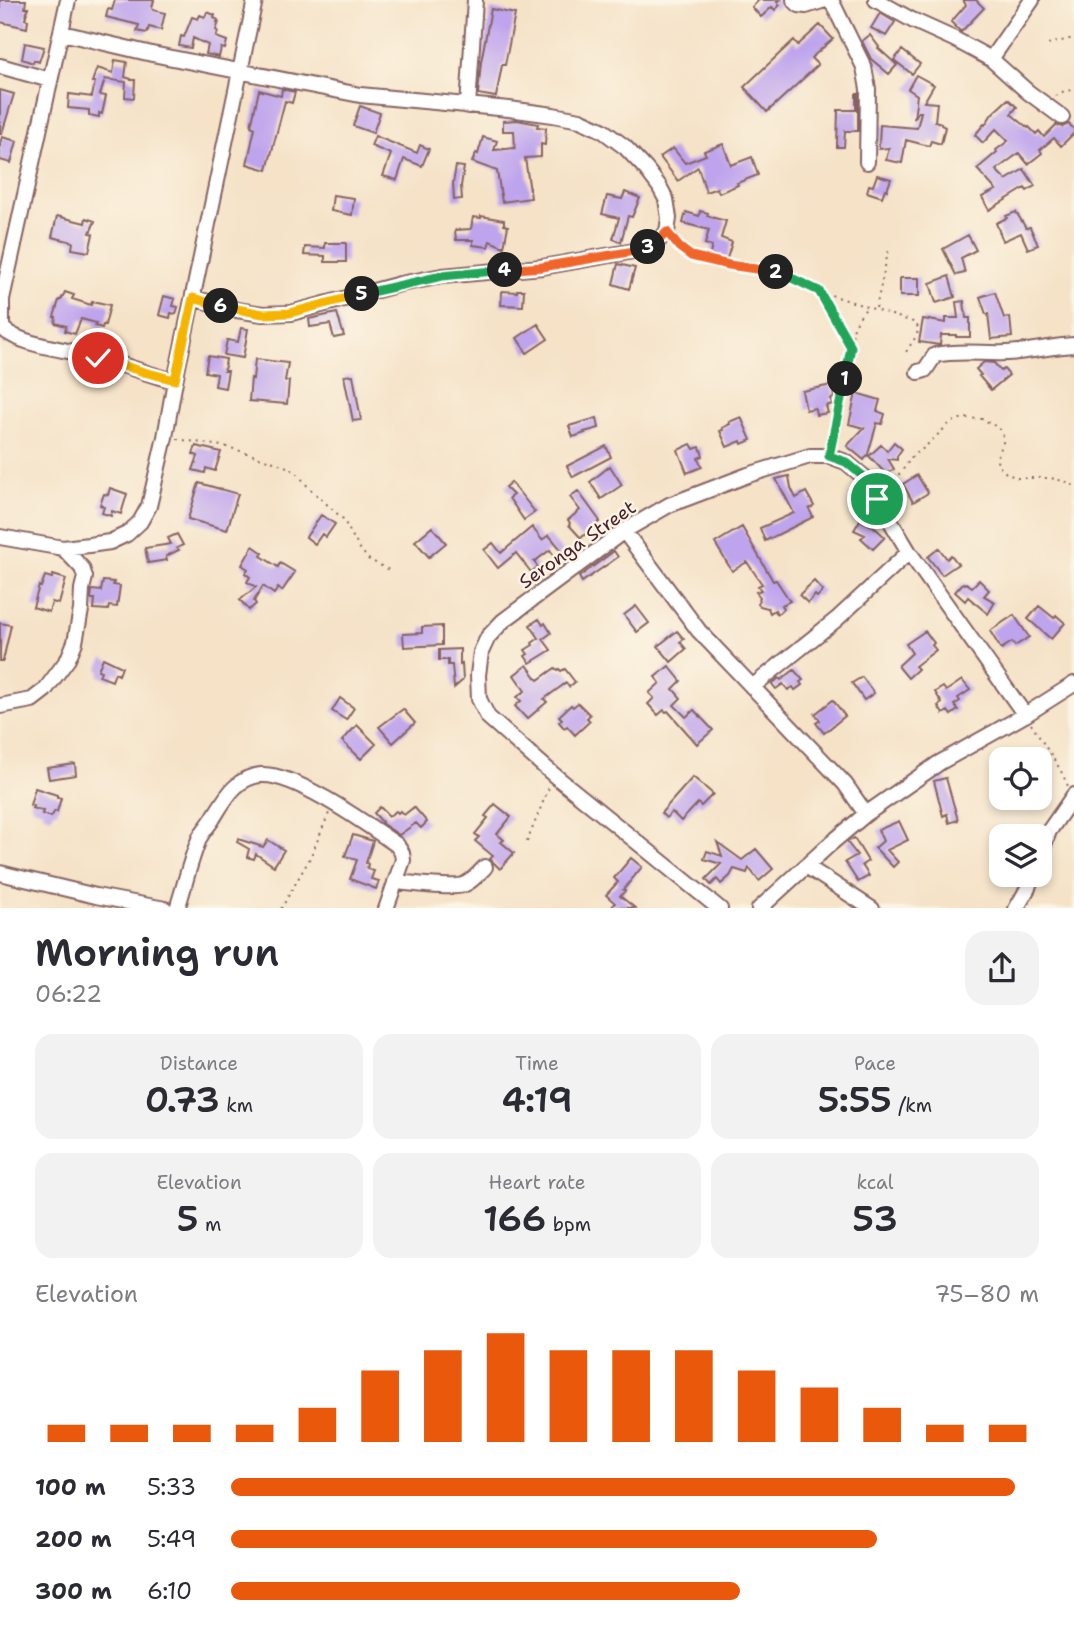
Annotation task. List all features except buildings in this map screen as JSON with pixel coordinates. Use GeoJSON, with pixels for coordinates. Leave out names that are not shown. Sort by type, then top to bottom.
{"type":"FeatureCollection","features":[{"type":"Feature","properties":{"kind":"street"},"geometry":{"type":"LineString","coordinates":[[68,0],[2,299],[1,328],[26,341],[175,380]]}},
{"type":"Feature","properties":{"kind":"street"},"geometry":{"type":"LineString","coordinates":[[0,537],[63,548],[110,542],[127,534],[140,522],[149,506],[255,0]]}},
{"type":"Feature","properties":{"kind":"street"},"geometry":{"type":"LineString","coordinates":[[468,106],[475,0]]}},
{"type":"Feature","properties":{"kind":"street"},"geometry":{"type":"LineString","coordinates":[[794,0],[799,5],[806,6],[825,0]]}},
{"type":"Feature","properties":{"kind":"street"},"geometry":{"type":"LineString","coordinates":[[831,0],[864,67],[868,89],[867,162]]}},
{"type":"Feature","properties":{"kind":"street"},"geometry":{"type":"LineString","coordinates":[[876,0],[991,59],[1028,92],[1062,117]]}},
{"type":"Feature","properties":{"kind":"street"},"geometry":{"type":"LineString","coordinates":[[991,59],[1032,0]]}},
{"type":"Feature","properties":{"kind":"street"},"geometry":{"type":"LineString","coordinates":[[62,33],[360,95],[580,120],[602,130],[625,147],[646,169],[666,199],[669,218],[667,232],[656,243],[640,250],[542,267],[442,276],[400,284],[290,313],[263,314],[237,310],[193,298]]}},
{"type":"Feature","properties":{"kind":"street"},"geometry":{"type":"LineString","coordinates":[[0,66],[50,80]]}},
{"type":"Feature","properties":{"kind":"street"},"geometry":{"type":"LineString","coordinates":[[918,372],[925,370],[935,355],[966,351],[1024,352],[1074,345]]}},
{"type":"Feature","properties":{"kind":"street","name":"Seronga Street"},"geometry":{"type":"LineString","coordinates":[[720,908],[554,775],[488,717],[479,699],[481,652],[488,637],[503,621],[624,531],[669,505],[748,475],[810,456],[829,456]]}},
{"type":"Feature","properties":{"kind":"street"},"geometry":{"type":"LineString","coordinates":[[829,456],[846,462],[864,477],[909,552],[1025,715]]}},
{"type":"Feature","properties":{"kind":"street"},"geometry":{"type":"LineString","coordinates":[[624,531],[699,631],[845,784],[866,814]]}},
{"type":"Feature","properties":{"kind":"street"},"geometry":{"type":"LineString","coordinates":[[0,706],[32,700],[45,690],[68,659],[75,642],[85,577],[84,572],[63,548]]}},
{"type":"Feature","properties":{"kind":"street"},"geometry":{"type":"LineString","coordinates":[[752,687],[836,619],[909,552]]}},
{"type":"Feature","properties":{"kind":"street"},"geometry":{"type":"LineString","coordinates":[[759,908],[866,814],[939,764],[1074,684]]}},
{"type":"Feature","properties":{"kind":"street"},"geometry":{"type":"LineString","coordinates":[[177,908],[201,835],[234,786],[261,775],[282,778],[303,786],[397,845],[403,860],[386,908]]}},
{"type":"Feature","properties":{"kind":"street"},"geometry":{"type":"LineString","coordinates":[[1052,827],[1073,796]]}},
{"type":"Feature","properties":{"kind":"street"},"geometry":{"type":"LineString","coordinates":[[806,866],[872,908]]}},
{"type":"Feature","properties":{"kind":"street"},"geometry":{"type":"LineString","coordinates":[[395,882],[463,885],[485,867]]}},
{"type":"Feature","properties":{"kind":"street"},"geometry":{"type":"LineString","coordinates":[[0,873],[127,905],[165,908]]}},
{"type":"Feature","properties":{"kind":"street"},"geometry":{"type":"LineString","coordinates":[[1016,908],[1028,887]]}},
{"type":"Feature","properties":{"kind":"path"},"geometry":{"type":"LineString","coordinates":[[1048,44],[1074,38]]}},
{"type":"Feature","properties":{"kind":"path"},"geometry":{"type":"LineString","coordinates":[[1042,103],[1064,91],[1074,90]]}},
{"type":"Feature","properties":{"kind":"path"},"geometry":{"type":"LineString","coordinates":[[667,232],[679,247],[691,256],[781,273],[819,291],[913,322],[918,327],[917,335],[904,355]]}},
{"type":"Feature","properties":{"kind":"path"},"geometry":{"type":"LineString","coordinates":[[876,309],[889,248]]}},
{"type":"Feature","properties":{"kind":"path"},"geometry":{"type":"LineString","coordinates":[[819,291],[851,347]]}},
{"type":"Feature","properties":{"kind":"path"},"geometry":{"type":"LineString","coordinates":[[829,456],[857,321],[868,307]]}},
{"type":"Feature","properties":{"kind":"path"},"geometry":{"type":"LineString","coordinates":[[877,499],[913,455],[950,423],[963,418],[982,419],[999,428],[1003,444],[998,453],[997,464],[1006,473],[1017,478],[1051,478],[1074,486]]}},
{"type":"Feature","properties":{"kind":"path"},"geometry":{"type":"LineString","coordinates":[[165,437],[228,447],[283,465],[296,473],[343,519],[368,559],[391,571]]}},
{"type":"Feature","properties":{"kind":"path"},"geometry":{"type":"LineString","coordinates":[[1025,715],[1060,769],[1073,796]]}},
{"type":"Feature","properties":{"kind":"path"},"geometry":{"type":"LineString","coordinates":[[527,842],[554,775]]}},
{"type":"Feature","properties":{"kind":"path"},"geometry":{"type":"LineString","coordinates":[[281,908],[310,858],[332,803]]}},
{"type":"Feature","properties":{"kind":"route"},"geometry":{"type":"LineString","coordinates":[[98,358],[175,380],[193,298],[237,310],[263,314],[290,313],[400,284],[442,276],[542,267],[640,250],[656,243],[667,232],[679,247],[691,256],[781,273],[819,291],[851,347],[829,456],[846,462],[864,477],[877,499]]}}]}
